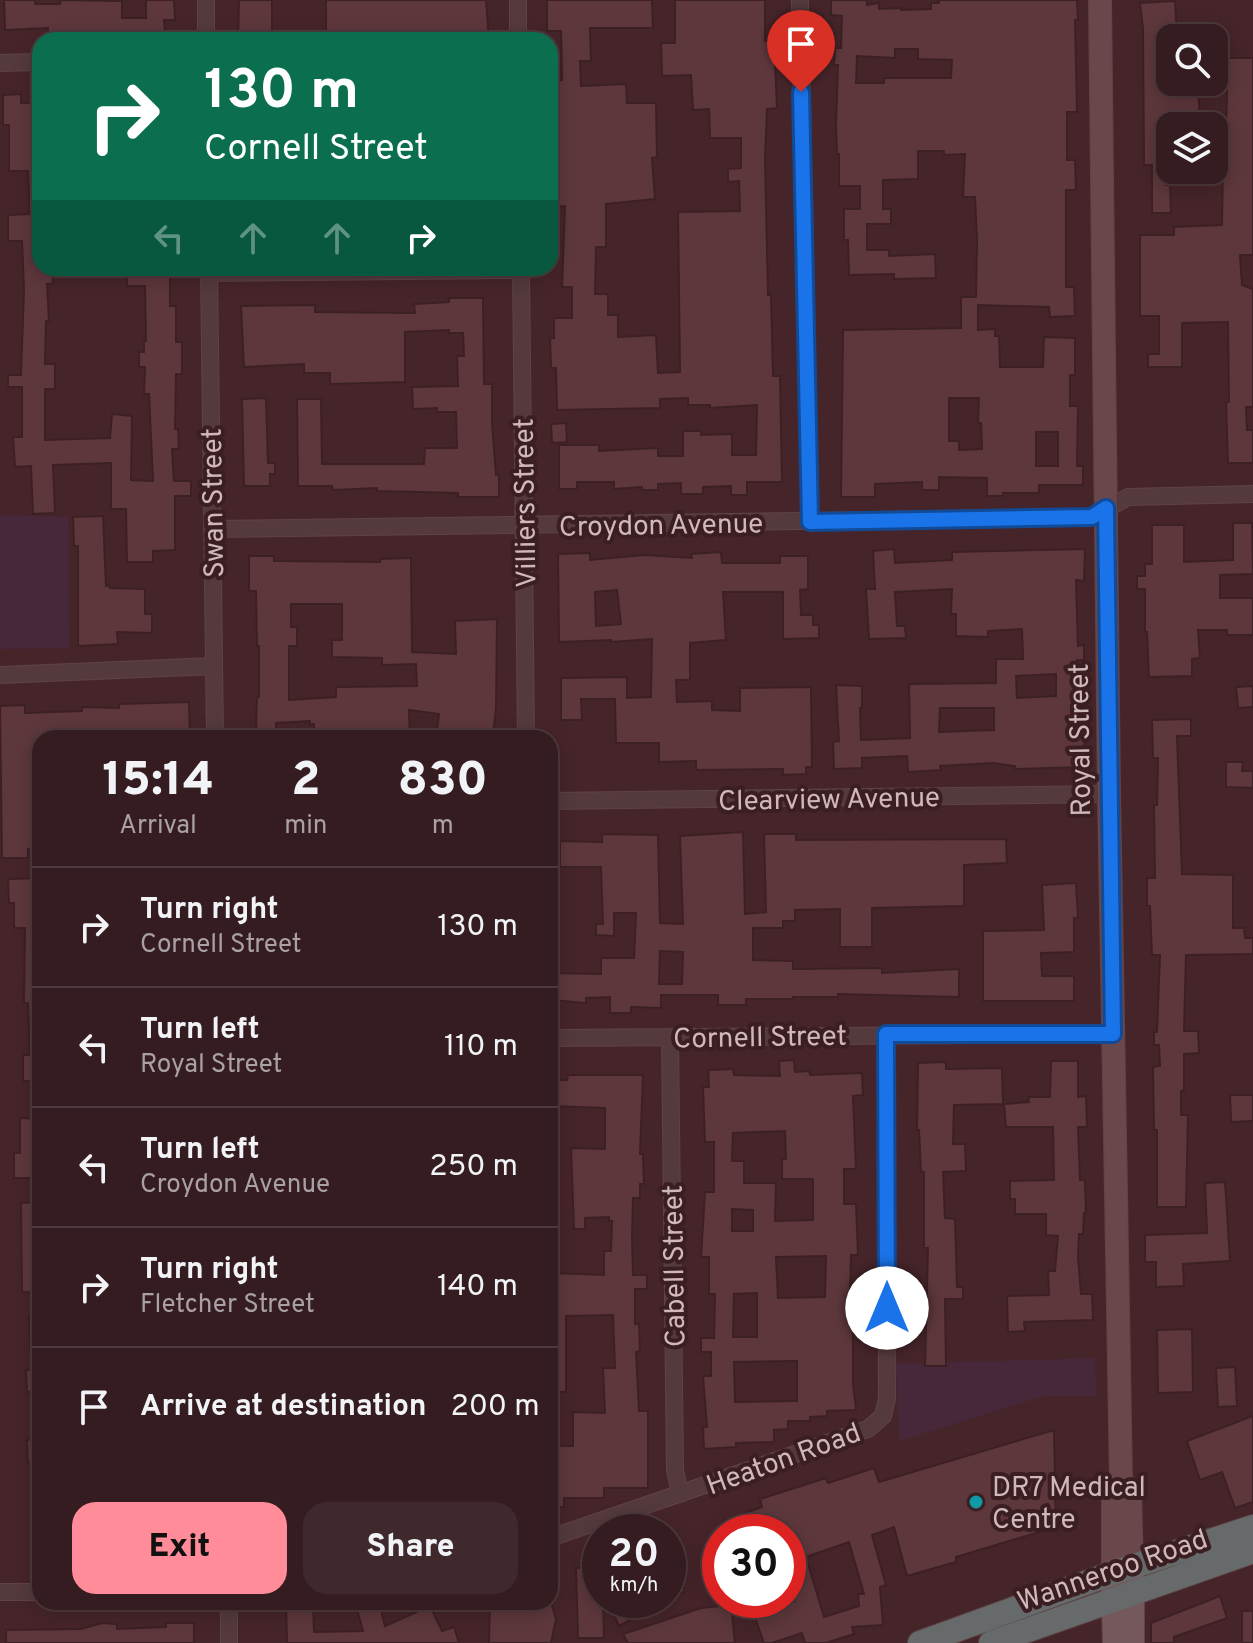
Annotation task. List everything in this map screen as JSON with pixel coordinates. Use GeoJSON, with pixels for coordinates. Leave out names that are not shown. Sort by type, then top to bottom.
{"type":"FeatureCollection","features":[{"type":"Feature","properties":{"kind":"highway","name":"Wanneroo Road"},"geometry":{"type":"LineString","coordinates":[[920,1643],[1122,1570],[1253,1527]]}},
{"type":"Feature","properties":{"kind":"highway","name":"Wanneroo Road"},"geometry":{"type":"LineString","coordinates":[[991,1643],[1253,1551]]}},
{"type":"Feature","properties":{"kind":"main road","name":"Royal Street"},"geometry":{"type":"LineString","coordinates":[[1100,0],[1121,1480],[1113,1495],[1122,1570],[1122,1598],[1115,1643]]}},
{"type":"Feature","properties":{"kind":"main road","name":"Royal Street"},"geometry":{"type":"LineString","coordinates":[[1122,1598],[1132,1643]]}},
{"type":"Feature","properties":{"kind":"street"},"geometry":{"type":"LineString","coordinates":[[206,0],[206,32]]}},
{"type":"Feature","properties":{"kind":"street"},"geometry":{"type":"LineString","coordinates":[[518,0],[518,32]]}},
{"type":"Feature","properties":{"kind":"street"},"geometry":{"type":"LineString","coordinates":[[800,0],[810,522]]}},
{"type":"Feature","properties":{"kind":"street"},"geometry":{"type":"LineString","coordinates":[[0,63],[32,62]]}},
{"type":"Feature","properties":{"kind":"street","name":"Swan Street"},"geometry":{"type":"LineString","coordinates":[[209,276],[215,730]]}},
{"type":"Feature","properties":{"kind":"street","name":"Villiers Street"},"geometry":{"type":"LineString","coordinates":[[521,276],[526,730]]}},
{"type":"Feature","properties":{"kind":"street","name":"Croydon Avenue"},"geometry":{"type":"LineString","coordinates":[[213,529],[1092,517],[1128,497],[1253,494]]}},
{"type":"Feature","properties":{"kind":"street"},"geometry":{"type":"LineString","coordinates":[[0,675],[214,666]]}},
{"type":"Feature","properties":{"kind":"street","name":"Clearview Avenue"},"geometry":{"type":"LineString","coordinates":[[558,801],[1109,794]]}},
{"type":"Feature","properties":{"kind":"street","name":"Heaton Road"},"geometry":{"type":"LineString","coordinates":[[558,1535],[868,1429],[883,1416],[887,1399],[886,1034]]}},
{"type":"Feature","properties":{"kind":"street","name":"Cornell Street"},"geometry":{"type":"LineString","coordinates":[[558,1038],[1113,1034]]}},
{"type":"Feature","properties":{"kind":"street","name":"Cabell Street"},"geometry":{"type":"LineString","coordinates":[[670,1038],[675,1470],[680,1494]]}},
{"type":"Feature","properties":{"kind":"street"},"geometry":{"type":"LineString","coordinates":[[0,1592],[32,1592]]}},
{"type":"Feature","properties":{"kind":"street"},"geometry":{"type":"LineString","coordinates":[[229,1610],[229,1643]]}},
{"type":"Feature","properties":{"kind":"shaded area"},"geometry":{"type":"Polygon","coordinates":[[[0,515],[68,517],[69,648],[0,649],[0,515]]]}},
{"type":"Feature","properties":{"kind":"shaded area"},"geometry":{"type":"Polygon","coordinates":[[[1095,1358],[1096,1396],[1044,1396],[899,1441],[896,1364],[1095,1358]]]}},
{"type":"Feature","properties":{"kind":"building"},"geometry":{"type":"Polygon","coordinates":[[[4,0],[35,0],[35,4],[60,4],[60,0],[122,1],[122,18],[146,18],[146,0],[174,0],[175,20],[164,20],[165,32],[48,32],[48,28],[5,30],[4,0]]]}},
{"type":"Feature","properties":{"kind":"building"},"geometry":{"type":"Polygon","coordinates":[[[239,0],[272,0],[272,32],[238,32],[239,0]]]}},
{"type":"Feature","properties":{"kind":"building"},"geometry":{"type":"Polygon","coordinates":[[[326,0],[486,0],[488,32],[326,32],[326,0]]]}},
{"type":"Feature","properties":{"kind":"building"},"geometry":{"type":"Polygon","coordinates":[[[547,0],[652,0],[653,28],[590,28],[591,61],[580,61],[581,86],[626,84],[627,103],[656,103],[657,157],[652,158],[655,199],[606,204],[606,247],[596,247],[595,294],[608,294],[608,315],[618,315],[618,337],[656,335],[658,373],[680,372],[678,212],[740,211],[739,181],[728,182],[728,169],[741,168],[741,138],[710,138],[709,109],[693,110],[691,75],[662,76],[661,43],[675,43],[675,0],[765,0],[765,41],[774,41],[777,108],[767,109],[765,158],[768,295],[771,295],[773,376],[780,376],[782,482],[747,482],[747,495],[731,495],[731,486],[703,487],[703,494],[681,494],[681,483],[658,484],[658,490],[642,490],[642,487],[614,489],[614,482],[577,482],[577,489],[559,489],[559,445],[599,445],[599,451],[658,448],[658,456],[683,456],[683,431],[701,431],[701,435],[732,434],[732,455],[756,455],[757,405],[710,408],[710,405],[688,405],[688,398],[660,399],[660,408],[557,410],[556,368],[551,368],[550,338],[554,338],[554,318],[572,318],[572,287],[562,287],[565,206],[558,206],[561,31],[547,31],[547,0]]]}},
{"type":"Feature","properties":{"kind":"building"},"geometry":{"type":"Polygon","coordinates":[[[831,0],[867,0],[867,5],[879,3],[879,9],[901,10],[931,9],[931,3],[939,3],[939,0],[1077,0],[1077,112],[1067,112],[1067,160],[1075,160],[1076,190],[1066,190],[1066,287],[1074,287],[1075,316],[1050,317],[1049,307],[978,305],[978,330],[995,329],[995,336],[999,336],[1000,367],[1043,367],[1044,337],[1075,338],[1075,375],[1070,375],[1070,406],[1078,406],[1077,466],[1083,466],[1083,485],[1039,485],[1039,493],[987,496],[987,478],[939,477],[939,490],[922,490],[922,482],[875,484],[875,497],[841,497],[843,330],[961,328],[961,297],[976,297],[977,240],[975,197],[963,197],[965,154],[918,151],[918,179],[883,180],[883,209],[891,209],[891,224],[867,224],[867,250],[889,250],[889,256],[935,254],[936,278],[894,279],[894,274],[849,275],[844,209],[860,209],[860,186],[839,186],[836,126],[838,65],[834,65],[835,48],[841,48],[842,16],[831,15],[831,0]],[[895,49],[895,58],[857,56],[856,83],[884,83],[884,78],[951,78],[952,60],[918,59],[918,49],[895,49]],[[949,398],[949,441],[959,441],[959,450],[982,449],[981,423],[978,423],[979,398],[949,398]],[[1036,432],[1036,466],[1058,466],[1058,432],[1036,432]]]}},
{"type":"Feature","properties":{"kind":"building"},"geometry":{"type":"Polygon","coordinates":[[[1175,1],[1176,24],[1156,24],[1156,96],[1199,96],[1199,112],[1156,112],[1156,184],[1170,185],[1171,213],[1152,213],[1152,165],[1144,165],[1140,3],[1175,1]]]}},
{"type":"Feature","properties":{"kind":"building"},"geometry":{"type":"Polygon","coordinates":[[[1228,58],[1253,58],[1253,255],[1240,255],[1242,285],[1253,289],[1253,407],[1246,407],[1247,430],[1253,430],[1253,463],[1228,463],[1228,322],[1182,323],[1182,367],[1148,367],[1148,354],[1159,354],[1159,316],[1140,316],[1140,235],[1174,235],[1174,227],[1222,225],[1223,184],[1228,184],[1228,58]]]}},
{"type":"Feature","properties":{"kind":"building"},"geometry":{"type":"Polygon","coordinates":[[[21,94],[21,103],[32,103],[32,276],[52,276],[53,284],[47,284],[49,321],[46,321],[45,364],[55,364],[55,389],[45,389],[45,440],[110,438],[112,414],[132,416],[131,480],[153,481],[149,394],[144,394],[145,367],[139,367],[139,352],[144,352],[146,341],[145,286],[127,286],[127,276],[170,276],[170,306],[176,306],[176,342],[182,342],[182,374],[176,374],[175,429],[178,429],[179,449],[172,449],[174,481],[191,481],[191,496],[175,496],[175,550],[153,551],[153,562],[127,562],[126,509],[111,509],[111,463],[53,465],[55,513],[33,514],[31,466],[15,467],[13,437],[22,437],[22,387],[8,387],[8,375],[21,375],[24,289],[22,241],[8,241],[8,215],[30,214],[28,171],[9,171],[9,125],[3,125],[3,95],[21,94]]]}},
{"type":"Feature","properties":{"kind":"building"},"geometry":{"type":"Polygon","coordinates":[[[449,298],[483,298],[484,384],[492,384],[492,423],[499,497],[298,486],[297,399],[321,399],[322,464],[424,464],[425,448],[457,448],[456,412],[437,412],[437,408],[413,409],[412,387],[458,386],[457,356],[464,356],[463,333],[449,333],[449,330],[405,332],[405,382],[330,384],[330,373],[304,373],[304,364],[244,367],[241,306],[315,305],[315,312],[415,313],[414,304],[449,302],[449,298]]]}},
{"type":"Feature","properties":{"kind":"building"},"geometry":{"type":"Polygon","coordinates":[[[266,398],[268,463],[275,463],[275,474],[270,474],[270,486],[244,486],[242,399],[266,398]]]}},
{"type":"Feature","properties":{"kind":"building"},"geometry":{"type":"Polygon","coordinates":[[[566,423],[567,442],[552,443],[551,424],[566,423]]]}},
{"type":"Feature","properties":{"kind":"building"},"geometry":{"type":"Polygon","coordinates":[[[103,516],[106,586],[145,589],[145,614],[152,614],[152,633],[117,632],[118,644],[78,646],[78,546],[74,546],[73,517],[103,516]]]}},
{"type":"Feature","properties":{"kind":"building"},"geometry":{"type":"Polygon","coordinates":[[[1233,523],[1252,523],[1253,574],[1220,575],[1220,598],[1253,598],[1253,635],[1227,635],[1227,630],[1198,630],[1200,658],[1192,659],[1192,676],[1149,677],[1145,589],[1137,589],[1137,576],[1145,576],[1145,564],[1152,564],[1152,525],[1184,525],[1184,562],[1233,560],[1233,523]]]}},
{"type":"Feature","properties":{"kind":"building"},"geometry":{"type":"Polygon","coordinates":[[[894,549],[895,563],[952,560],[952,552],[1085,549],[1084,581],[1076,580],[1078,646],[1084,645],[1084,660],[1077,660],[1078,722],[1085,722],[1084,767],[1015,769],[1015,766],[993,763],[940,766],[941,770],[908,772],[907,756],[862,758],[862,768],[834,769],[833,742],[839,741],[836,685],[862,686],[861,740],[910,738],[909,684],[996,683],[996,659],[1023,659],[1022,629],[988,631],[988,637],[956,636],[956,614],[951,614],[952,589],[895,592],[897,626],[905,626],[906,638],[869,639],[866,589],[875,589],[873,551],[894,549]],[[1056,674],[1016,676],[1017,698],[1056,696],[1056,674]],[[940,708],[939,732],[994,730],[994,708],[940,708]]]}},
{"type":"Feature","properties":{"kind":"building"},"geometry":{"type":"Polygon","coordinates":[[[721,552],[722,563],[780,563],[780,556],[808,556],[808,589],[800,590],[801,615],[813,615],[813,625],[819,625],[819,638],[783,639],[783,592],[723,592],[726,640],[690,643],[690,680],[676,680],[677,702],[712,701],[712,710],[740,711],[740,688],[811,687],[812,767],[806,767],[806,774],[783,775],[783,769],[696,770],[696,761],[659,762],[659,743],[616,743],[615,699],[581,699],[582,720],[561,720],[561,678],[627,677],[627,698],[651,697],[652,639],[559,642],[558,554],[590,553],[590,560],[644,555],[692,558],[691,554],[721,552]],[[617,590],[595,592],[596,626],[621,624],[617,590]]]}},
{"type":"Feature","properties":{"kind":"building"},"geometry":{"type":"Polygon","coordinates":[[[249,556],[274,556],[274,561],[380,562],[380,559],[411,558],[412,652],[456,654],[455,621],[497,619],[494,730],[437,730],[439,714],[409,710],[410,730],[314,730],[314,724],[310,725],[310,721],[276,723],[276,729],[256,729],[259,646],[256,591],[249,591],[249,556]],[[291,604],[291,627],[297,627],[297,646],[289,646],[289,700],[336,697],[336,687],[417,686],[416,664],[382,665],[382,658],[332,657],[332,640],[342,640],[342,604],[291,604]]]}},
{"type":"Feature","properties":{"kind":"building"},"geometry":{"type":"Polygon","coordinates":[[[1253,686],[1253,707],[1238,708],[1236,687],[1253,686]]]}},
{"type":"Feature","properties":{"kind":"building"},"geometry":{"type":"Polygon","coordinates":[[[189,702],[190,730],[32,730],[32,849],[28,849],[28,858],[2,858],[0,706],[25,705],[25,713],[82,711],[82,707],[119,708],[119,704],[189,702]]]}},
{"type":"Feature","properties":{"kind":"building"},"geometry":{"type":"Polygon","coordinates":[[[1191,719],[1191,736],[1177,736],[1182,874],[1233,875],[1233,928],[1244,928],[1245,938],[1253,938],[1253,954],[1186,955],[1184,1031],[1198,1031],[1199,1053],[1184,1054],[1181,1115],[1188,1115],[1186,1207],[1157,1207],[1153,1067],[1160,1066],[1159,1045],[1154,1045],[1154,1032],[1157,1032],[1160,955],[1152,955],[1150,906],[1147,906],[1147,878],[1155,878],[1154,805],[1157,805],[1158,758],[1153,758],[1152,720],[1191,719]]]}},
{"type":"Feature","properties":{"kind":"building"},"geometry":{"type":"Polygon","coordinates":[[[1226,762],[1243,762],[1242,771],[1253,771],[1253,788],[1226,787],[1226,762]]]}},
{"type":"Feature","properties":{"kind":"building"},"geometry":{"type":"Polygon","coordinates":[[[743,832],[745,914],[766,912],[764,834],[796,834],[796,840],[1006,839],[1007,863],[964,865],[964,906],[872,908],[872,947],[840,947],[840,909],[795,910],[795,921],[783,921],[783,928],[753,928],[753,960],[793,961],[793,969],[882,968],[882,973],[959,969],[959,997],[838,994],[838,997],[746,999],[746,1005],[718,1005],[718,995],[661,995],[661,1008],[631,1007],[631,1013],[610,1013],[610,997],[586,998],[586,1003],[558,1001],[558,973],[601,974],[601,958],[634,958],[636,913],[614,913],[614,936],[596,935],[596,924],[603,924],[601,867],[560,867],[560,841],[602,842],[602,834],[658,835],[660,923],[683,924],[680,836],[743,832]],[[660,951],[659,984],[682,984],[683,952],[660,951]]]}},
{"type":"Feature","properties":{"kind":"building"},"geometry":{"type":"Polygon","coordinates":[[[32,878],[32,1081],[23,1081],[23,1055],[30,1055],[28,1003],[24,1003],[25,928],[14,928],[14,903],[9,903],[8,879],[32,878]]]}},
{"type":"Feature","properties":{"kind":"building"},"geometry":{"type":"Polygon","coordinates":[[[1076,883],[1078,918],[1074,918],[1074,952],[1041,953],[1042,976],[1074,976],[1074,1001],[983,1001],[983,931],[1044,930],[1042,885],[1076,883]]]}},
{"type":"Feature","properties":{"kind":"building"},"geometry":{"type":"Polygon","coordinates":[[[794,1060],[795,1072],[809,1071],[810,1075],[862,1073],[863,1095],[853,1096],[856,1169],[844,1169],[844,1204],[856,1204],[858,1255],[851,1255],[850,1296],[856,1296],[858,1323],[853,1323],[856,1410],[827,1411],[827,1416],[810,1417],[810,1421],[788,1421],[788,1429],[774,1430],[774,1442],[736,1443],[736,1447],[704,1449],[703,1427],[707,1427],[703,1376],[711,1376],[711,1352],[701,1352],[701,1338],[714,1338],[715,1294],[709,1294],[709,1257],[701,1257],[705,1192],[714,1192],[714,1142],[705,1142],[703,1087],[709,1087],[708,1070],[733,1069],[734,1075],[780,1076],[779,1061],[794,1060]],[[785,1131],[733,1133],[732,1161],[744,1161],[744,1183],[776,1183],[775,1221],[813,1220],[813,1179],[782,1179],[782,1159],[786,1159],[785,1131]],[[732,1209],[732,1231],[753,1231],[753,1210],[732,1209]],[[826,1256],[776,1257],[778,1298],[825,1297],[826,1256]],[[757,1293],[734,1294],[733,1337],[757,1337],[757,1293]],[[797,1361],[734,1362],[735,1402],[797,1401],[797,1361]]]}},
{"type":"Feature","properties":{"kind":"building"},"geometry":{"type":"Polygon","coordinates":[[[1051,1061],[1078,1061],[1078,1097],[1086,1096],[1087,1127],[1078,1127],[1080,1180],[1085,1180],[1086,1213],[1083,1234],[1079,1234],[1078,1257],[1081,1294],[1092,1294],[1093,1320],[1024,1322],[1025,1331],[1008,1332],[1007,1296],[1049,1295],[1048,1271],[1055,1271],[1058,1236],[1046,1235],[1046,1214],[1015,1214],[1015,1199],[1010,1199],[1010,1181],[1054,1180],[1053,1127],[1006,1127],[1004,1104],[1029,1102],[1028,1097],[1050,1097],[1051,1061]]]}},
{"type":"Feature","properties":{"kind":"building"},"geometry":{"type":"Polygon","coordinates":[[[946,1062],[946,1069],[1002,1068],[1003,1104],[954,1105],[953,1144],[965,1144],[966,1171],[943,1172],[945,1218],[955,1219],[957,1287],[963,1287],[963,1299],[945,1299],[946,1366],[925,1366],[928,1248],[924,1248],[924,1172],[921,1172],[917,1130],[918,1063],[946,1062]]]}},
{"type":"Feature","properties":{"kind":"building"},"geometry":{"type":"Polygon","coordinates":[[[568,1075],[643,1075],[640,1154],[643,1154],[644,1184],[640,1184],[640,1198],[633,1198],[632,1237],[633,1275],[647,1275],[647,1289],[635,1289],[635,1324],[639,1324],[640,1351],[636,1352],[639,1411],[648,1411],[648,1488],[604,1488],[604,1498],[564,1498],[564,1507],[558,1507],[558,1446],[573,1446],[573,1412],[605,1413],[603,1368],[615,1368],[613,1315],[566,1316],[566,1392],[558,1392],[558,1273],[604,1275],[604,1251],[611,1251],[612,1221],[609,1217],[585,1218],[585,1229],[574,1229],[571,1148],[605,1149],[605,1108],[558,1106],[558,1080],[567,1080],[568,1075]]]}},
{"type":"Feature","properties":{"kind":"building"},"geometry":{"type":"Polygon","coordinates":[[[1230,1095],[1253,1095],[1253,1121],[1231,1122],[1230,1095]]]}},
{"type":"Feature","properties":{"kind":"building"},"geometry":{"type":"Polygon","coordinates":[[[20,1118],[32,1119],[32,1178],[14,1178],[14,1153],[20,1153],[20,1118]]]}},
{"type":"Feature","properties":{"kind":"building"},"geometry":{"type":"Polygon","coordinates":[[[1225,1182],[1230,1261],[1183,1264],[1184,1286],[1156,1287],[1156,1262],[1145,1262],[1145,1235],[1207,1233],[1205,1183],[1225,1182]]]}},
{"type":"Feature","properties":{"kind":"building"},"geometry":{"type":"Polygon","coordinates":[[[32,1202],[32,1293],[22,1292],[21,1203],[32,1202]]]}},
{"type":"Feature","properties":{"kind":"building"},"geometry":{"type":"Polygon","coordinates":[[[29,1317],[32,1317],[32,1355],[31,1355],[29,1317]]]}},
{"type":"Feature","properties":{"kind":"building"},"geometry":{"type":"Polygon","coordinates":[[[1192,1329],[1193,1392],[1158,1393],[1157,1330],[1192,1329]]]}},
{"type":"Feature","properties":{"kind":"building"},"geometry":{"type":"Polygon","coordinates":[[[1235,1367],[1237,1406],[1218,1407],[1216,1368],[1235,1367]]]}},
{"type":"Feature","properties":{"kind":"building"},"geometry":{"type":"Polygon","coordinates":[[[26,1370],[32,1370],[32,1392],[27,1392],[26,1370]]]}},
{"type":"Feature","properties":{"kind":"building"},"geometry":{"type":"Polygon","coordinates":[[[1253,1416],[1253,1502],[1235,1508],[1222,1472],[1200,1480],[1187,1441],[1253,1416]]]}},
{"type":"Feature","properties":{"kind":"building"},"geometry":{"type":"Polygon","coordinates":[[[1054,1430],[1056,1527],[956,1557],[956,1562],[907,1576],[894,1527],[872,1535],[886,1585],[880,1587],[883,1625],[852,1627],[854,1634],[826,1643],[805,1643],[802,1633],[764,1643],[755,1618],[806,1618],[806,1557],[806,1514],[742,1514],[762,1507],[760,1499],[826,1478],[828,1483],[874,1468],[879,1482],[1054,1430]],[[849,1542],[806,1557],[824,1617],[859,1606],[858,1594],[864,1594],[849,1542]]]}},
{"type":"Feature","properties":{"kind":"building"},"geometry":{"type":"Polygon","coordinates":[[[27,1440],[32,1440],[32,1464],[28,1464],[27,1440]]]}},
{"type":"Feature","properties":{"kind":"building"},"geometry":{"type":"Polygon","coordinates":[[[576,1568],[582,1568],[582,1618],[603,1618],[604,1638],[578,1638],[576,1568]]]}},
{"type":"Feature","properties":{"kind":"building"},"geometry":{"type":"Polygon","coordinates":[[[1220,1596],[1227,1618],[1174,1637],[1174,1643],[1151,1643],[1151,1623],[1220,1596]]]}},
{"type":"Feature","properties":{"kind":"building"},"geometry":{"type":"Polygon","coordinates":[[[701,1608],[702,1618],[732,1618],[735,1643],[628,1643],[623,1634],[671,1618],[686,1618],[686,1613],[701,1608]]]}},
{"type":"Feature","properties":{"kind":"building"},"geometry":{"type":"Polygon","coordinates":[[[286,1610],[313,1610],[314,1632],[363,1631],[357,1610],[381,1610],[385,1626],[421,1610],[432,1610],[442,1631],[454,1627],[459,1643],[287,1643],[286,1610]]]}},
{"type":"Feature","properties":{"kind":"building"},"geometry":{"type":"Polygon","coordinates":[[[490,1610],[553,1610],[556,1619],[551,1643],[489,1643],[490,1610]]]}},
{"type":"Feature","properties":{"kind":"building"},"geometry":{"type":"Polygon","coordinates":[[[1242,1611],[1253,1611],[1253,1643],[1242,1643],[1242,1611]]]}},
{"type":"Feature","properties":{"kind":"building"},"geometry":{"type":"Polygon","coordinates":[[[615,1618],[634,1618],[619,1626],[615,1618]]]}},
{"type":"Feature","properties":{"kind":"building"},"geometry":{"type":"Polygon","coordinates":[[[102,1623],[117,1624],[117,1629],[194,1623],[194,1643],[6,1643],[6,1630],[81,1629],[102,1623]]]}},
{"type":"Feature","properties":{"kind":"place","name":"DR7 Medical Centre"},"geometry":{"type":"Point","coordinates":[976,1502]}},
{"type":"Feature","properties":{"kind":"route"},"geometry":{"type":"LineString","coordinates":[[801,92],[810,522],[1092,517],[1106,508],[1113,1034],[886,1034],[887,1308]]}}]}
